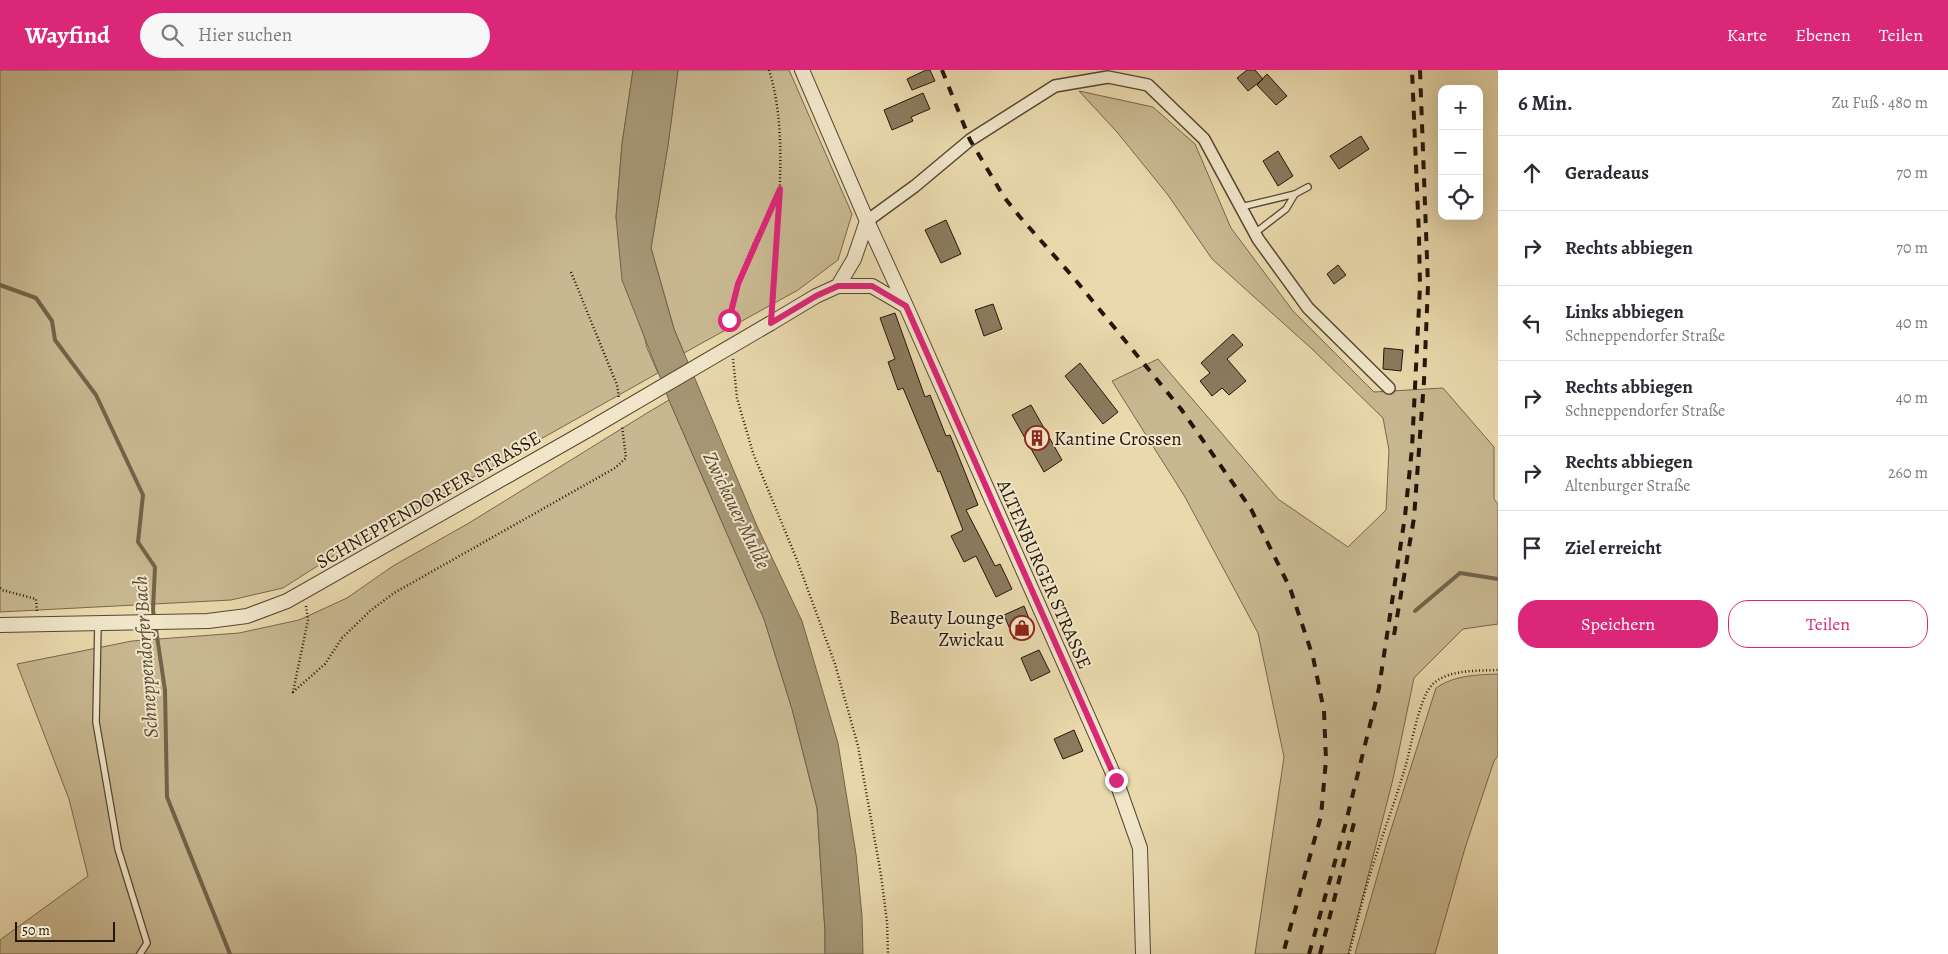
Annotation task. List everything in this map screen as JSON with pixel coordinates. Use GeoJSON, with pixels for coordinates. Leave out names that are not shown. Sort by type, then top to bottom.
{"type":"FeatureCollection","features":[{"type":"Feature","properties":{"kind":"street","name":"ALTENBURGER STRASSE"},"geometry":{"type":"LineString","coordinates":[[802,70],[867,221],[1119,788],[1140,848],[1143,954]]}},
{"type":"Feature","properties":{"kind":"street"},"geometry":{"type":"LineString","coordinates":[[838,286],[854,259],[867,221],[915,186],[970,140],[1055,86],[1108,77],[1148,85],[1204,139],[1255,234],[1308,308],[1390,388]]}},
{"type":"Feature","properties":{"kind":"street","name":"SCHNEPPENDORFER STRASSE"},"geometry":{"type":"LineString","coordinates":[[0,624],[208,620],[247,616],[287,601],[588,430],[816,296],[838,286],[872,286],[906,306]]}},
{"type":"Feature","properties":{"kind":"lane"},"geometry":{"type":"LineString","coordinates":[[1241,208],[1295,194],[1308,187]]}},
{"type":"Feature","properties":{"kind":"lane"},"geometry":{"type":"LineString","coordinates":[[1255,234],[1286,209],[1295,194]]}},
{"type":"Feature","properties":{"kind":"lane"},"geometry":{"type":"LineString","coordinates":[[102,623],[96,722],[118,849],[147,943],[140,954]]}},
{"type":"Feature","properties":{"kind":"path"},"geometry":{"type":"LineString","coordinates":[[769,70],[780,130],[780,189],[771,323]]}},
{"type":"Feature","properties":{"kind":"path"},"geometry":{"type":"LineString","coordinates":[[729,320],[738,284],[780,189]]}},
{"type":"Feature","properties":{"kind":"path"},"geometry":{"type":"LineString","coordinates":[[571,272],[617,385],[620,403]]}},
{"type":"Feature","properties":{"kind":"path"},"geometry":{"type":"LineString","coordinates":[[737,398],[753,454],[797,560],[835,664],[858,746],[881,875],[887,922],[888,954]]}},
{"type":"Feature","properties":{"kind":"path"},"geometry":{"type":"LineString","coordinates":[[303,592],[308,620],[293,692],[325,664],[342,638],[370,611],[394,593],[615,468],[626,458],[622,422]]}},
{"type":"Feature","properties":{"kind":"path"},"geometry":{"type":"LineString","coordinates":[[0,588],[36,599],[39,624]]}},
{"type":"Feature","properties":{"kind":"path"},"geometry":{"type":"LineString","coordinates":[[1349,954],[1373,864],[1405,768],[1427,692],[1433,683],[1446,676],[1498,670]]}},
{"type":"Feature","properties":{"kind":"shaded area"},"geometry":{"type":"Polygon","coordinates":[[[0,70],[633,70],[622,144],[616,217],[647,348],[658,373],[352,544],[283,588],[231,600],[0,612],[0,70]]]}},
{"type":"Feature","properties":{"kind":"shaded area"},"geometry":{"type":"Polygon","coordinates":[[[678,70],[789,70],[852,214],[838,260],[798,290],[684,353],[674,329],[651,248],[678,70]]]}},
{"type":"Feature","properties":{"kind":"shaded area"},"geometry":{"type":"Polygon","coordinates":[[[1079,91],[1153,107],[1195,144],[1231,228],[1293,311],[1374,392],[1443,388],[1494,447],[1494,499],[1498,504],[1498,624],[1463,629],[1414,678],[1393,779],[1348,954],[1255,954],[1284,757],[1258,633],[1185,497],[1112,381],[1158,359],[1278,499],[1348,547],[1386,510],[1389,450],[1383,418],[1312,349],[1212,259],[1168,195],[1117,132],[1079,91]]]}},
{"type":"Feature","properties":{"kind":"shaded area"},"geometry":{"type":"Polygon","coordinates":[[[669,400],[764,619],[792,709],[817,808],[825,954],[0,954],[0,940],[88,876],[69,799],[17,664],[132,641],[239,633],[299,620],[347,598],[393,566],[469,523],[669,400]]]}},
{"type":"Feature","properties":{"kind":"shaded area"},"geometry":{"type":"Polygon","coordinates":[[[1498,674],[1498,756],[1494,761],[1465,848],[1435,954],[1355,954],[1387,842],[1436,688],[1458,678],[1498,674]]]}},
{"type":"Feature","properties":{"kind":"water","name":"Zwickauer Mulde"},"geometry":{"type":"Polygon","coordinates":[[[633,70],[678,70],[651,248],[674,329],[757,526],[802,621],[838,743],[856,854],[862,916],[863,954],[825,954],[817,808],[792,709],[764,619],[669,400],[622,280],[616,217],[622,144],[633,70]]]}},
{"type":"Feature","properties":{"kind":"building"},"geometry":{"type":"Polygon","coordinates":[[[930,70],[935,81],[912,90],[907,79],[930,70]]]}},
{"type":"Feature","properties":{"kind":"building"},"geometry":{"type":"Polygon","coordinates":[[[1247,70],[1255,70],[1263,79],[1248,91],[1237,78],[1247,70]]]}},
{"type":"Feature","properties":{"kind":"building"},"geometry":{"type":"Polygon","coordinates":[[[1267,74],[1287,96],[1276,105],[1257,85],[1267,74]]]}},
{"type":"Feature","properties":{"kind":"building"},"geometry":{"type":"Polygon","coordinates":[[[923,93],[930,109],[911,117],[913,121],[892,130],[884,110],[923,93]]]}},
{"type":"Feature","properties":{"kind":"building"},"geometry":{"type":"Polygon","coordinates":[[[1361,136],[1369,149],[1339,169],[1330,156],[1361,136]]]}},
{"type":"Feature","properties":{"kind":"building"},"geometry":{"type":"Polygon","coordinates":[[[1278,151],[1293,176],[1278,186],[1263,161],[1278,151]]]}},
{"type":"Feature","properties":{"kind":"building"},"geometry":{"type":"Polygon","coordinates":[[[946,220],[961,254],[941,263],[925,230],[946,220]]]}},
{"type":"Feature","properties":{"kind":"building"},"geometry":{"type":"Polygon","coordinates":[[[1338,265],[1346,275],[1334,284],[1327,274],[1338,265]]]}},
{"type":"Feature","properties":{"kind":"building"},"geometry":{"type":"Polygon","coordinates":[[[993,304],[1002,329],[984,336],[975,310],[993,304]]]}},
{"type":"Feature","properties":{"kind":"building"},"geometry":{"type":"Polygon","coordinates":[[[895,313],[925,397],[930,395],[946,436],[950,435],[978,505],[966,510],[995,566],[1000,564],[1012,589],[996,597],[976,556],[964,562],[951,536],[963,530],[940,471],[938,472],[903,388],[898,390],[888,362],[895,359],[880,318],[895,313]]]}},
{"type":"Feature","properties":{"kind":"building"},"geometry":{"type":"Polygon","coordinates":[[[1233,334],[1243,345],[1227,359],[1246,381],[1229,395],[1222,388],[1212,396],[1200,381],[1210,373],[1201,363],[1233,334]]]}},
{"type":"Feature","properties":{"kind":"building"},"geometry":{"type":"Polygon","coordinates":[[[1384,348],[1403,350],[1401,371],[1383,369],[1384,348]]]}},
{"type":"Feature","properties":{"kind":"building"},"geometry":{"type":"Polygon","coordinates":[[[1080,363],[1118,412],[1103,424],[1065,376],[1080,363]]]}},
{"type":"Feature","properties":{"kind":"building","name":"Kantine Crossen"},"geometry":{"type":"Polygon","coordinates":[[[1031,405],[1062,460],[1044,472],[1012,415],[1031,405]]]}},
{"type":"Feature","properties":{"kind":"building"},"geometry":{"type":"Polygon","coordinates":[[[1024,606],[1034,631],[1014,639],[1004,615],[1024,606]]]}},
{"type":"Feature","properties":{"kind":"building"},"geometry":{"type":"Polygon","coordinates":[[[1039,650],[1050,672],[1031,681],[1021,658],[1039,650]]]}},
{"type":"Feature","properties":{"kind":"building"},"geometry":{"type":"Polygon","coordinates":[[[1074,730],[1083,751],[1063,759],[1054,739],[1074,730]]]}},
{"type":"Feature","properties":{"kind":"waterway","name":"Schneppendorfer Bach"},"geometry":{"type":"LineString","coordinates":[[0,285],[36,298],[52,321],[55,340],[96,395],[143,495],[138,542],[155,567],[153,610],[165,690],[167,797],[230,954]]}},
{"type":"Feature","properties":{"kind":"waterway"},"geometry":{"type":"LineString","coordinates":[[1415,611],[1460,573],[1498,579]]}},
{"type":"Feature","properties":{"kind":"railway"},"geometry":{"type":"LineString","coordinates":[[942,70],[970,140],[1004,197],[1073,277],[1181,409],[1251,509],[1290,588],[1313,657],[1324,711],[1326,760],[1321,816],[1283,954]]}},
{"type":"Feature","properties":{"kind":"railway"},"geometry":{"type":"LineString","coordinates":[[1309,954],[1345,826],[1379,688],[1405,516],[1412,448],[1420,286],[1412,70]]}},
{"type":"Feature","properties":{"kind":"railway"},"geometry":{"type":"LineString","coordinates":[[1394,635],[1414,518],[1424,381],[1428,285],[1420,70]]}},
{"type":"Feature","properties":{"kind":"railway"},"geometry":{"type":"LineString","coordinates":[[1320,954],[1355,819]]}},
{"type":"Feature","properties":{"kind":"place","name":"Kantine Crossen"},"geometry":{"type":"Point","coordinates":[1037,438]}},
{"type":"Feature","properties":{"kind":"place","name":"Beauty Lounge Zwickau"},"geometry":{"type":"Point","coordinates":[1022,628]}},
{"type":"Feature","properties":{"kind":"route"},"geometry":{"type":"LineString","coordinates":[[729,320],[738,284],[748,258],[780,189],[774,305],[771,323],[816,296],[838,286],[872,286],[906,306],[1116,780]]}}]}
